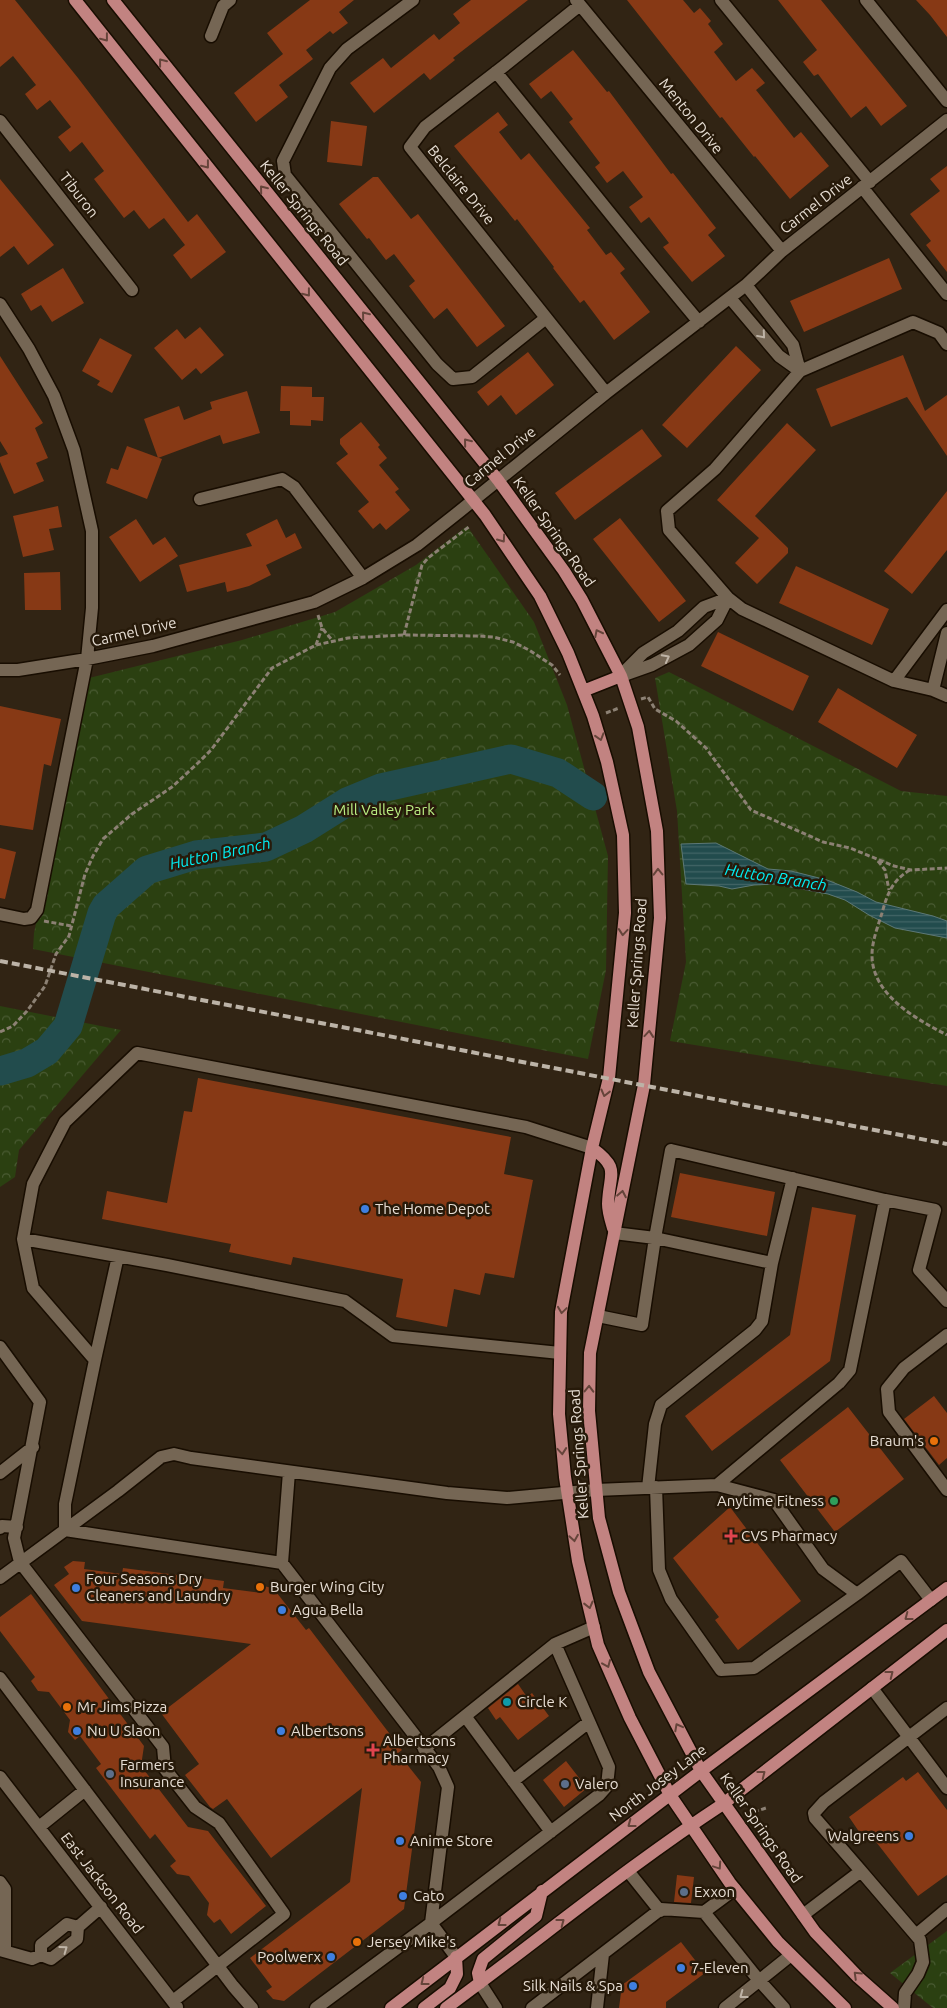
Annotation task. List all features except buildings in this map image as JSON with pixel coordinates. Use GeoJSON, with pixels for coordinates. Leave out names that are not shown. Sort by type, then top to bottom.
{"type":"FeatureCollection","features":[{"type":"Feature","properties":{"kind":"main road","name":"Keller Springs Road"},"geometry":{"type":"LineString","coordinates":[[75,0],[474,500],[540,596],[593,716],[607,762],[623,835],[625,913],[609,1078],[592,1148],[560,1312],[559,1414],[567,1492],[578,1560],[598,1644],[630,1718],[670,1795],[735,1889],[778,1942],[845,2008]]}},
{"type":"Feature","properties":{"kind":"main road","name":"Keller Springs Road"},"geometry":{"type":"LineString","coordinates":[[113,0],[498,480],[564,571],[582,600],[621,676],[644,752],[657,831],[660,918],[644,1085],[590,1353],[589,1411],[599,1518],[619,1592],[645,1663],[701,1770],[723,1804],[815,1932],[893,2008]]}},
{"type":"Feature","properties":{"kind":"main road"},"geometry":{"type":"LineString","coordinates":[[583,691],[621,676]]}},
{"type":"Feature","properties":{"kind":"main road"},"geometry":{"type":"LineString","coordinates":[[592,1148],[607,1159],[612,1170],[608,1206],[614,1233]]}},
{"type":"Feature","properties":{"kind":"main road","name":"North Josey Lane"},"geometry":{"type":"LineString","coordinates":[[391,2008],[701,1770],[947,1588]]}},
{"type":"Feature","properties":{"kind":"main road"},"geometry":{"type":"LineString","coordinates":[[446,2008],[628,1871],[723,1804],[947,1630]]}},
{"type":"Feature","properties":{"kind":"main road"},"geometry":{"type":"LineString","coordinates":[[480,1983],[478,1973],[483,1959],[536,1916],[542,1891]]}},
{"type":"Feature","properties":{"kind":"main road"},"geometry":{"type":"LineString","coordinates":[[424,2008],[450,1988],[457,1974],[456,1957]]}},
{"type":"Feature","properties":{"kind":"street"},"geometry":{"type":"LineString","coordinates":[[211,36],[223,6],[230,0]]}},
{"type":"Feature","properties":{"kind":"street"},"geometry":{"type":"LineString","coordinates":[[413,0],[347,49],[330,68],[283,161],[284,175],[437,364],[453,379],[472,377],[546,318]]}},
{"type":"Feature","properties":{"kind":"street"},"geometry":{"type":"LineString","coordinates":[[721,0],[866,185],[947,294]]}},
{"type":"Feature","properties":{"kind":"street"},"geometry":{"type":"LineString","coordinates":[[866,0],[947,101]]}},
{"type":"Feature","properties":{"kind":"street","name":"Belclaire Drive"},"geometry":{"type":"LineString","coordinates":[[578,3],[496,72],[424,126],[410,146],[606,393]]}},
{"type":"Feature","properties":{"kind":"street","name":"Menton Drive"},"geometry":{"type":"LineString","coordinates":[[578,3],[782,251]]}},
{"type":"Feature","properties":{"kind":"street"},"geometry":{"type":"LineString","coordinates":[[496,72],[633,244],[699,322]]}},
{"type":"Feature","properties":{"kind":"street","name":"Carmel Drive"},"geometry":{"type":"LineString","coordinates":[[0,670],[18,670],[153,646],[314,602],[363,578],[416,545],[474,500],[606,393],[730,298],[782,251],[947,120]]}},
{"type":"Feature","properties":{"kind":"street","name":"Tiburon"},"geometry":{"type":"LineString","coordinates":[[0,121],[132,290]]}},
{"type":"Feature","properties":{"kind":"street"},"geometry":{"type":"LineString","coordinates":[[746,285],[793,346],[800,371]]}},
{"type":"Feature","properties":{"kind":"street"},"geometry":{"type":"LineString","coordinates":[[730,298],[779,356],[800,371]]}},
{"type":"Feature","properties":{"kind":"street"},"geometry":{"type":"LineString","coordinates":[[0,304],[29,348],[54,396],[74,450],[92,532],[92,601],[88,659],[37,910],[31,918],[24,919],[0,914]]}},
{"type":"Feature","properties":{"kind":"street"},"geometry":{"type":"LineString","coordinates":[[947,344],[939,333],[913,322],[800,371],[715,469],[667,511],[669,530],[728,598],[742,609],[894,681],[933,690],[947,696]]}},
{"type":"Feature","properties":{"kind":"street"},"geometry":{"type":"LineString","coordinates":[[200,499],[282,479],[294,487],[363,578]]}},
{"type":"Feature","properties":{"kind":"street"},"geometry":{"type":"LineString","coordinates":[[621,676],[652,665],[689,645],[717,620],[728,598]]}},
{"type":"Feature","properties":{"kind":"street"},"geometry":{"type":"LineString","coordinates":[[621,676],[643,653],[678,631],[704,607],[728,598]]}},
{"type":"Feature","properties":{"kind":"street"},"geometry":{"type":"LineString","coordinates":[[894,681],[947,610]]}},
{"type":"Feature","properties":{"kind":"street"},"geometry":{"type":"LineString","coordinates":[[933,690],[947,633]]}},
{"type":"Feature","properties":{"kind":"street"},"geometry":{"type":"LineString","coordinates":[[95,1360],[33,1288],[23,1239],[33,1184],[65,1122],[137,1053],[526,1128],[592,1148]]}},
{"type":"Feature","properties":{"kind":"street"},"geometry":{"type":"LineString","coordinates":[[598,1316],[642,1325],[671,1150],[935,1210],[919,1270],[947,1301]]}},
{"type":"Feature","properties":{"kind":"street"},"geometry":{"type":"LineString","coordinates":[[793,1178],[772,1262],[762,1321],[755,1330],[661,1405],[655,1424],[652,1488],[659,1570],[671,1599],[721,1670],[754,1668],[901,1561],[931,1600]]}},
{"type":"Feature","properties":{"kind":"street"},"geometry":{"type":"LineString","coordinates":[[717,1485],[839,1383],[850,1370],[885,1200]]}},
{"type":"Feature","properties":{"kind":"street"},"geometry":{"type":"LineString","coordinates":[[614,1233],[655,1238],[772,1262]]}},
{"type":"Feature","properties":{"kind":"street"},"geometry":{"type":"LineString","coordinates":[[23,1239],[345,1301],[393,1336],[560,1353]]}},
{"type":"Feature","properties":{"kind":"street"},"geometry":{"type":"LineString","coordinates":[[65,1530],[65,1504],[118,1256]]}},
{"type":"Feature","properties":{"kind":"street"},"geometry":{"type":"LineString","coordinates":[[947,1335],[904,1368],[887,1390],[889,1412],[947,1490]]}},
{"type":"Feature","properties":{"kind":"street"},"geometry":{"type":"LineString","coordinates":[[0,1347],[40,1402],[33,1447],[14,1538],[20,1562],[163,1747],[165,1769],[195,1807],[219,1823],[284,1914],[218,1966],[176,2005]]}},
{"type":"Feature","properties":{"kind":"street"},"geometry":{"type":"LineString","coordinates":[[0,1473],[33,1447]]}},
{"type":"Feature","properties":{"kind":"street"},"geometry":{"type":"LineString","coordinates":[[0,1578],[161,1457],[174,1454],[289,1472],[447,1493],[507,1498],[596,1490],[717,1485],[774,1500],[823,1570],[857,1594]]}},
{"type":"Feature","properties":{"kind":"street"},"geometry":{"type":"LineString","coordinates":[[289,1472],[282,1563],[438,1767],[448,1787],[431,1923],[456,1957]]}},
{"type":"Feature","properties":{"kind":"street"},"geometry":{"type":"LineString","coordinates":[[0,1528],[2,1526],[17,1527]]}},
{"type":"Feature","properties":{"kind":"street"},"geometry":{"type":"LineString","coordinates":[[65,1530],[282,1563]]}},
{"type":"Feature","properties":{"kind":"street"},"geometry":{"type":"LineString","coordinates":[[424,1749],[555,1644],[594,1627]]}},
{"type":"Feature","properties":{"kind":"street"},"geometry":{"type":"LineString","coordinates":[[316,2008],[551,1832],[599,1795],[607,1786],[609,1767],[555,1644]]}},
{"type":"Feature","properties":{"kind":"street"},"geometry":{"type":"LineString","coordinates":[[0,1678],[218,1966],[252,2008]]}},
{"type":"Feature","properties":{"kind":"street"},"geometry":{"type":"LineString","coordinates":[[872,1688],[947,1788]]}},
{"type":"Feature","properties":{"kind":"street"},"geometry":{"type":"LineString","coordinates":[[904,2008],[905,1992],[918,1974],[923,1962],[920,1940],[917,1934],[815,1818],[814,1813],[824,1802],[947,1708]]}},
{"type":"Feature","properties":{"kind":"street"},"geometry":{"type":"LineString","coordinates":[[465,1716],[551,1832]]}},
{"type":"Feature","properties":{"kind":"street"},"geometry":{"type":"LineString","coordinates":[[513,1781],[589,1722]]}},
{"type":"Feature","properties":{"kind":"street","name":"East Jackson Road"},"geometry":{"type":"LineString","coordinates":[[0,1777],[176,2005]]}},
{"type":"Feature","properties":{"kind":"street"},"geometry":{"type":"LineString","coordinates":[[39,1827],[85,1790]]}},
{"type":"Feature","properties":{"kind":"street"},"geometry":{"type":"LineString","coordinates":[[628,1871],[660,1911]]}},
{"type":"Feature","properties":{"kind":"street"},"geometry":{"type":"LineString","coordinates":[[803,1915],[861,1871]]}},
{"type":"Feature","properties":{"kind":"street"},"geometry":{"type":"LineString","coordinates":[[0,1882],[6,1889],[2,1950],[32,1959],[41,1955],[51,1959],[77,1939],[78,1927],[101,1907]]}},
{"type":"Feature","properties":{"kind":"street"},"geometry":{"type":"LineString","coordinates":[[532,2008],[660,1911],[704,1912],[735,1889]]}},
{"type":"Feature","properties":{"kind":"street"},"geometry":{"type":"LineString","coordinates":[[917,1934],[947,1909]]}},
{"type":"Feature","properties":{"kind":"street"},"geometry":{"type":"LineString","coordinates":[[704,1912],[760,1982],[784,2008]]}},
{"type":"Feature","properties":{"kind":"street"},"geometry":{"type":"LineString","coordinates":[[41,1955],[41,1945],[67,1924],[78,1927]]}},
{"type":"Feature","properties":{"kind":"street"},"geometry":{"type":"LineString","coordinates":[[597,2008],[603,1954]]}},
{"type":"Feature","properties":{"kind":"street"},"geometry":{"type":"LineString","coordinates":[[725,2008],[792,1955]]}},
{"type":"Feature","properties":{"kind":"street"},"geometry":{"type":"LineString","coordinates":[[480,1983],[496,2008]]}},
{"type":"Feature","properties":{"kind":"path"},"geometry":{"type":"LineString","coordinates":[[404,635],[422,565],[428,558],[470,526]]}},
{"type":"Feature","properties":{"kind":"path"},"geometry":{"type":"LineString","coordinates":[[314,602],[322,628],[332,640]]}},
{"type":"Feature","properties":{"kind":"path"},"geometry":{"type":"LineString","coordinates":[[316,646],[322,628]]}},
{"type":"Feature","properties":{"kind":"path"},"geometry":{"type":"LineString","coordinates":[[0,1032],[13,1026],[27,1012],[45,986],[56,954],[64,945],[72,926],[85,874],[92,856],[103,839],[132,814],[172,787],[199,762],[272,668],[332,640],[404,635],[494,637],[513,642],[529,650],[559,672]]}},
{"type":"Feature","properties":{"kind":"path"},"geometry":{"type":"LineString","coordinates":[[593,716],[648,697],[655,709],[676,721],[706,748],[751,810],[823,842],[850,848],[878,861],[911,870],[947,868]]}},
{"type":"Feature","properties":{"kind":"path"},"geometry":{"type":"LineString","coordinates":[[878,861],[885,870],[889,891]]}},
{"type":"Feature","properties":{"kind":"path"},"geometry":{"type":"LineString","coordinates":[[911,870],[896,881],[889,891],[880,918],[872,954],[873,965],[878,978],[892,999],[947,1035]]}},
{"type":"Feature","properties":{"kind":"path"},"geometry":{"type":"LineString","coordinates":[[31,918],[72,926]]}},
{"type":"Feature","properties":{"kind":"path"},"geometry":{"type":"LineString","coordinates":[[754,1812],[766,1808]]}},
{"type":"Feature","properties":{"kind":"green space","name":"Mill Valley Park"},"geometry":{"type":"Polygon","coordinates":[[[467,526],[534,622],[567,705],[608,856],[606,970],[588,1059],[33,949],[34,933],[89,678],[242,640],[335,612],[416,565],[467,526]]]}},
{"type":"Feature","properties":{"kind":"green space"},"geometry":{"type":"Polygon","coordinates":[[[669,672],[901,791],[947,796],[947,1086],[670,1041],[686,962],[677,811],[655,678],[669,672]]]}},
{"type":"Feature","properties":{"kind":"green space"},"geometry":{"type":"Polygon","coordinates":[[[0,1006],[121,1030],[19,1150],[15,1177],[0,1187],[0,1006]]]}},
{"type":"Feature","properties":{"kind":"green space"},"geometry":{"type":"Polygon","coordinates":[[[947,1931],[947,2008],[933,2008],[890,1973],[947,1931]]]}},
{"type":"Feature","properties":{"kind":"water"},"geometry":{"type":"Polygon","coordinates":[[[716,843],[768,869],[791,871],[827,880],[876,902],[947,921],[947,938],[895,928],[845,900],[828,894],[775,884],[732,889],[719,886],[686,884],[681,844],[716,843]]]}},
{"type":"Feature","properties":{"kind":"waterway","name":"Hutton Branch"},"geometry":{"type":"LineString","coordinates":[[0,1071],[27,1063],[47,1051],[68,1026],[102,913],[106,906],[147,870],[196,855],[266,847],[304,829],[347,802],[381,788],[511,759],[558,773],[593,796]]}},
{"type":"Feature","properties":{"kind":"railway"},"geometry":{"type":"LineString","coordinates":[[0,961],[947,1144]]}},
{"type":"Feature","properties":{"kind":"place","name":"The Home Depot"},"geometry":{"type":"Point","coordinates":[365,1209]}},
{"type":"Feature","properties":{"kind":"place","name":"Braum's"},"geometry":{"type":"Point","coordinates":[934,1441]}},
{"type":"Feature","properties":{"kind":"place","name":"Anytime Fitness"},"geometry":{"type":"Point","coordinates":[834,1501]}},
{"type":"Feature","properties":{"kind":"place","name":"CVS Pharmacy"},"geometry":{"type":"Point","coordinates":[731,1536]}},
{"type":"Feature","properties":{"kind":"place","name":"Burger Wing City"},"geometry":{"type":"Point","coordinates":[260,1587]}},
{"type":"Feature","properties":{"kind":"place","name":"Four Seasons Dry Cleaners and Laundry"},"geometry":{"type":"Point","coordinates":[76,1588]}},
{"type":"Feature","properties":{"kind":"place","name":"Agua Bella"},"geometry":{"type":"Point","coordinates":[282,1610]}},
{"type":"Feature","properties":{"kind":"place","name":"Circle K"},"geometry":{"type":"Point","coordinates":[507,1702]}},
{"type":"Feature","properties":{"kind":"place","name":"Mr Jims Pizza"},"geometry":{"type":"Point","coordinates":[67,1707]}},
{"type":"Feature","properties":{"kind":"place","name":"Nu U Slaon"},"geometry":{"type":"Point","coordinates":[77,1731]}},
{"type":"Feature","properties":{"kind":"place","name":"Albertsons"},"geometry":{"type":"Point","coordinates":[281,1731]}},
{"type":"Feature","properties":{"kind":"place","name":"Albertsons Pharmacy"},"geometry":{"type":"Point","coordinates":[373,1750]}},
{"type":"Feature","properties":{"kind":"place","name":"Farmers Insurance"},"geometry":{"type":"Point","coordinates":[110,1774]}},
{"type":"Feature","properties":{"kind":"place","name":"Valero"},"geometry":{"type":"Point","coordinates":[565,1784]}},
{"type":"Feature","properties":{"kind":"place","name":"Walgreens"},"geometry":{"type":"Point","coordinates":[909,1836]}},
{"type":"Feature","properties":{"kind":"place","name":"Anime Store"},"geometry":{"type":"Point","coordinates":[400,1841]}},
{"type":"Feature","properties":{"kind":"place","name":"Exxon"},"geometry":{"type":"Point","coordinates":[684,1892]}},
{"type":"Feature","properties":{"kind":"place","name":"Cato"},"geometry":{"type":"Point","coordinates":[403,1896]}},
{"type":"Feature","properties":{"kind":"place","name":"Jersey Mike's"},"geometry":{"type":"Point","coordinates":[357,1942]}},
{"type":"Feature","properties":{"kind":"place","name":"Poolwerx"},"geometry":{"type":"Point","coordinates":[331,1957]}},
{"type":"Feature","properties":{"kind":"place","name":"7-Eleven"},"geometry":{"type":"Point","coordinates":[681,1968]}},
{"type":"Feature","properties":{"kind":"place","name":"Silk Nails & Spa"},"geometry":{"type":"Point","coordinates":[633,1986]}}]}
